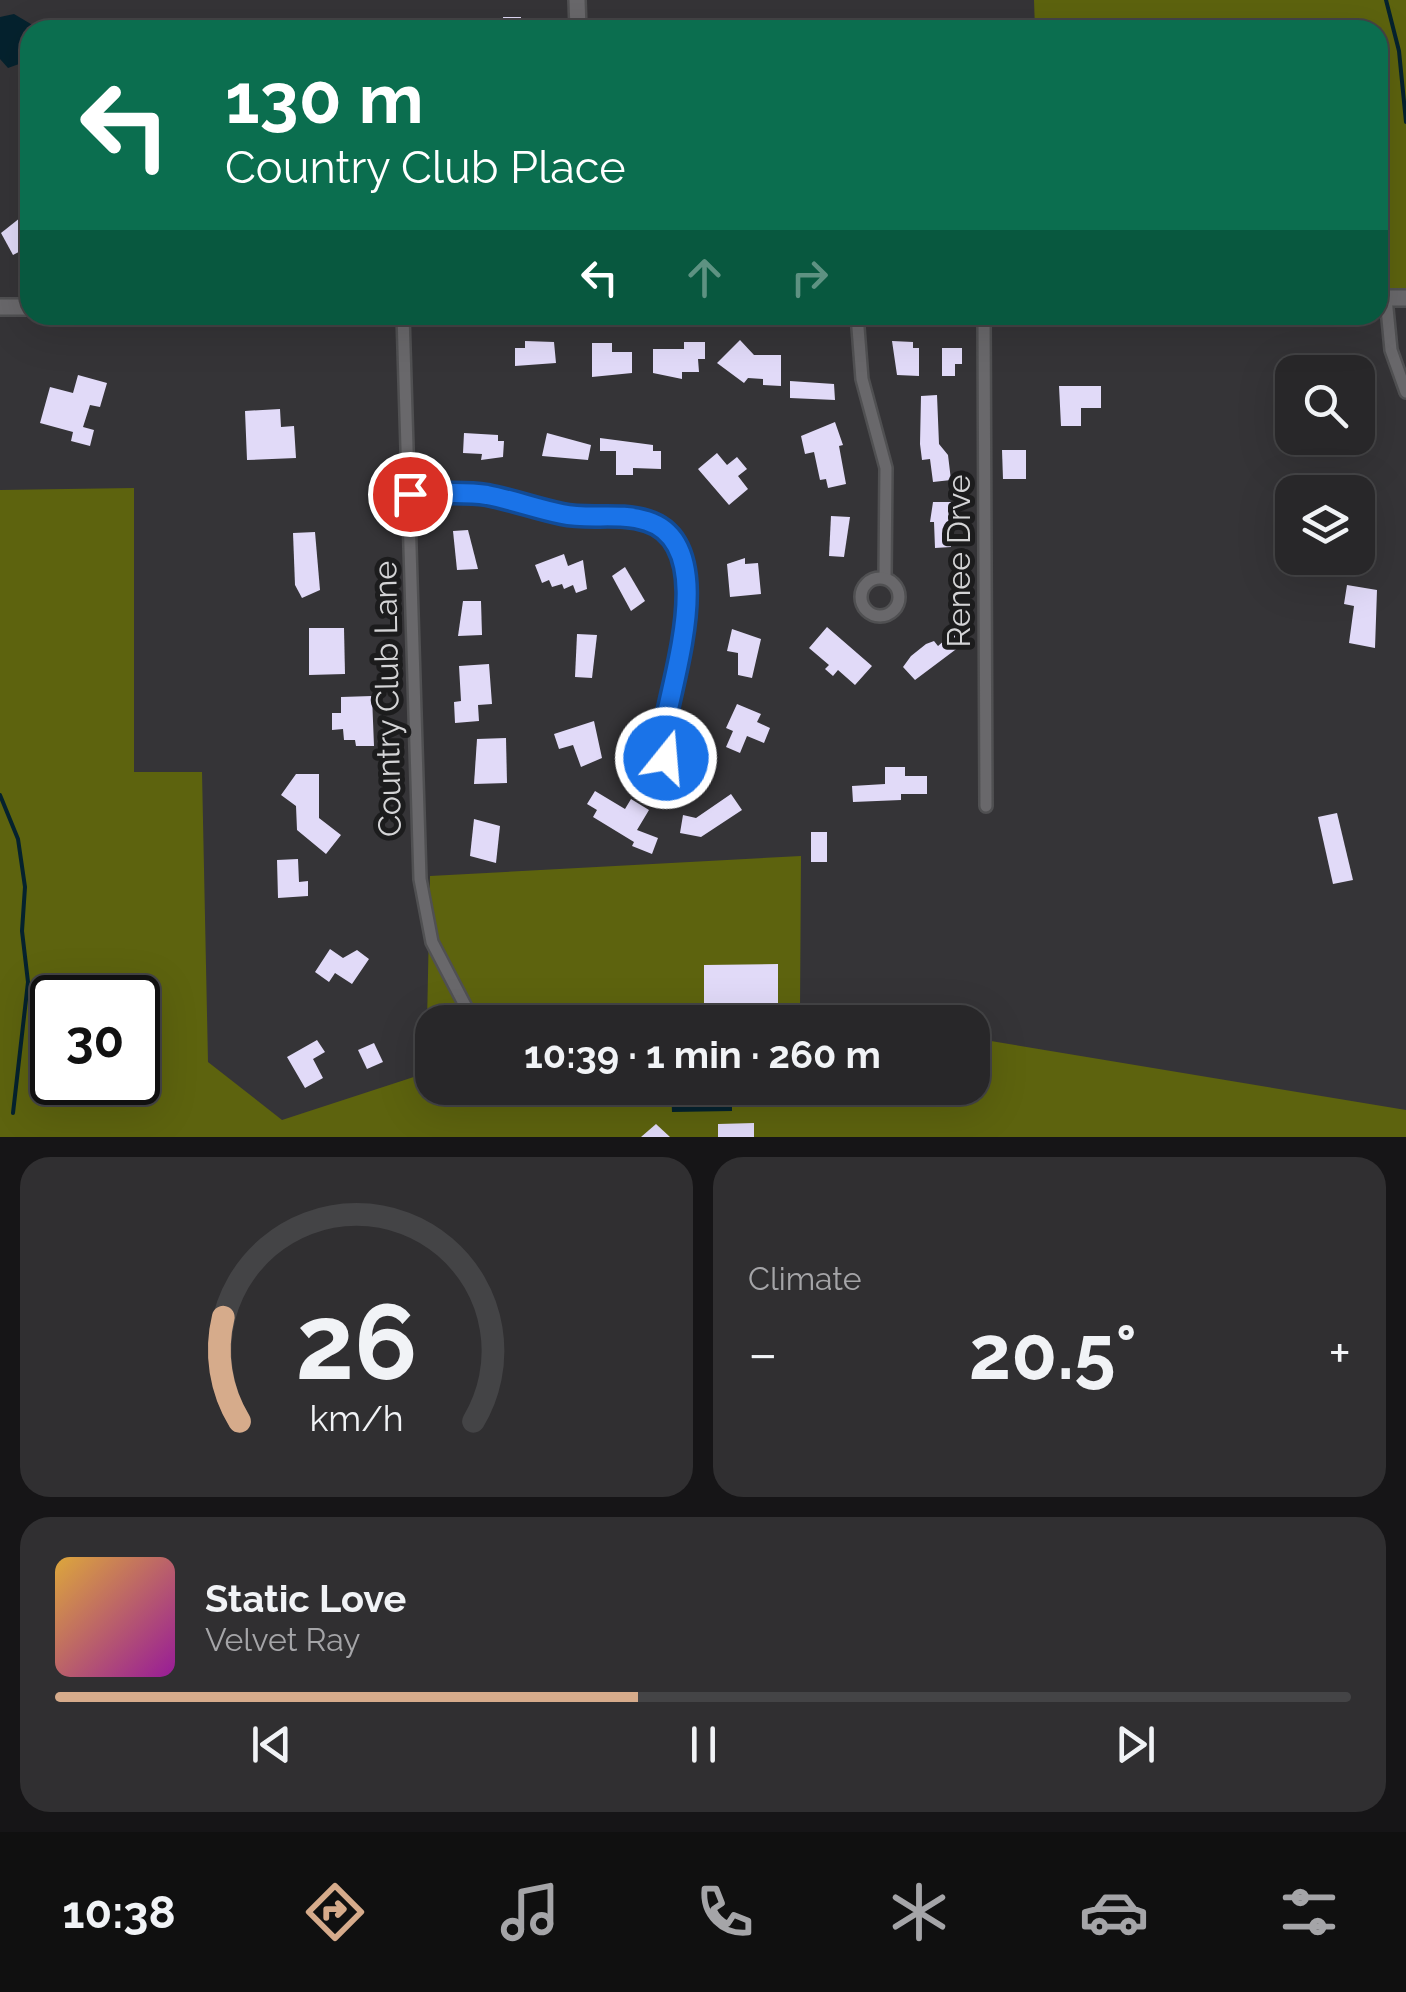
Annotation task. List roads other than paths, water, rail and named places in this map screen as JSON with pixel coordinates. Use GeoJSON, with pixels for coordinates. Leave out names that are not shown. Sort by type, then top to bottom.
{"type":"FeatureCollection","features":[{"type":"Feature","properties":{"kind":"street","name":"Country Club Lane"},"geometry":{"type":"LineString","coordinates":[[403,325],[421,896],[432,942],[464,1005]]}},
{"type":"Feature","properties":{"kind":"street"},"geometry":{"type":"LineString","coordinates":[[858,325],[862,379],[886,468],[890,506],[885,578]]}},
{"type":"Feature","properties":{"kind":"street","name":"Renee Drve"},"geometry":{"type":"LineString","coordinates":[[984,325],[986,806]]}},
{"type":"Feature","properties":{"kind":"street"},"geometry":{"type":"LineString","coordinates":[[1387,325],[1406,392]]}},
{"type":"Feature","properties":{"kind":"street"},"geometry":{"type":"LineString","coordinates":[[410,494],[481,494],[564,515],[629,516],[651,522],[669,534],[684,572],[688,616],[666,719]]}},
{"type":"Feature","properties":{"kind":"water"},"geometry":{"type":"Polygon","coordinates":[[[14,14],[24,20],[20,20],[20,64],[8,68],[0,59],[0,17],[14,14]]]}},
{"type":"Feature","properties":{"kind":"water"},"geometry":{"type":"Polygon","coordinates":[[[672,1105],[732,1105],[732,1111],[672,1112],[672,1105]]]}},
{"type":"Feature","properties":{"kind":"waterway"},"geometry":{"type":"LineString","coordinates":[[1386,0],[1399,51],[1406,122]]}},
{"type":"Feature","properties":{"kind":"waterway"},"geometry":{"type":"LineString","coordinates":[[0,795],[18,839],[25,887],[22,931],[28,982],[13,1113]]}}]}
